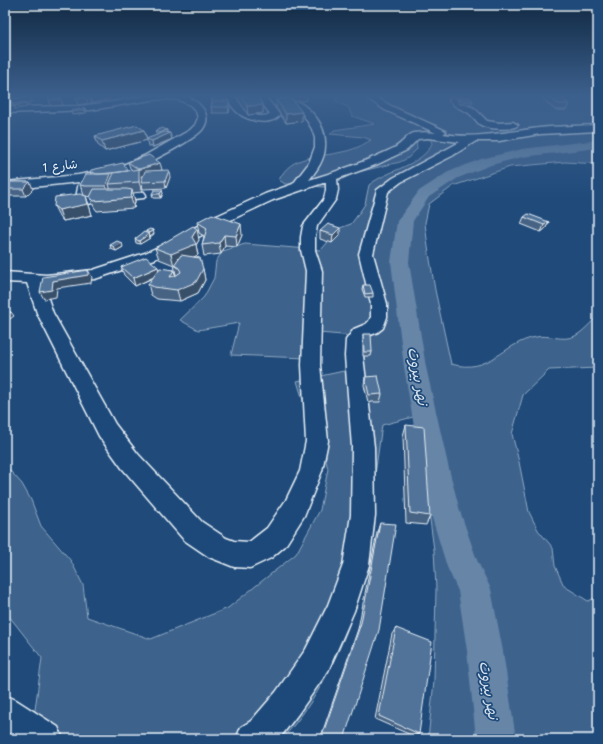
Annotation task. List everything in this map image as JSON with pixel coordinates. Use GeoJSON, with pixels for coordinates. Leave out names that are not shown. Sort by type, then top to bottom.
{"type":"FeatureCollection","features":[{"type":"Feature","properties":{"kind":"street","name":"شارع 1"},"geometry":{"type":"LineString","coordinates":[[5,186],[86,176],[128,167],[179,140],[193,131]]}},
{"type":"Feature","properties":{"kind":"street"},"geometry":{"type":"LineString","coordinates":[[296,186],[314,166],[321,147],[319,131]]}},
{"type":"Feature","properties":{"kind":"street"},"geometry":{"type":"LineString","coordinates":[[438,131],[441,132],[443,138]]}},
{"type":"Feature","properties":{"kind":"street"},"geometry":{"type":"LineString","coordinates":[[490,138],[520,131]]}},
{"type":"Feature","properties":{"kind":"street"},"geometry":{"type":"LineString","coordinates":[[5,277],[34,280],[70,278],[95,274],[150,256],[172,246],[215,222],[269,197],[296,186],[331,177],[374,162],[395,153],[404,148],[415,136],[428,135],[443,138],[470,139],[545,131]]}},
{"type":"Feature","properties":{"kind":"street"},"geometry":{"type":"LineString","coordinates":[[253,739],[263,733],[287,703],[317,660],[340,611],[356,565],[363,514],[363,447],[354,356],[355,340],[360,334],[377,324],[379,317],[379,304],[366,254],[380,196],[388,185],[448,154],[470,139]]}},
{"type":"Feature","properties":{"kind":"street"},"geometry":{"type":"LineString","coordinates":[[86,176],[82,198],[85,200],[140,195]]}},
{"type":"Feature","properties":{"kind":"street"},"geometry":{"type":"LineString","coordinates":[[34,280],[45,313],[104,424],[130,461],[193,531],[218,548],[234,554],[250,555],[262,549],[276,537],[295,508],[311,471],[317,441],[312,365],[314,271],[308,250],[308,237],[310,226],[330,199],[332,190],[331,177]]}},
{"type":"Feature","properties":{"kind":"street"},"geometry":{"type":"LineString","coordinates":[[5,711],[46,739]]}},
{"type":"Feature","properties":{"kind":"shaded area"},"geometry":{"type":"Polygon","coordinates":[[[333,131],[598,131],[598,164],[565,162],[510,167],[453,186],[429,204],[425,223],[435,290],[451,364],[465,366],[487,362],[514,345],[524,340],[536,337],[546,336],[570,338],[581,332],[598,316],[598,368],[549,370],[523,395],[512,434],[529,512],[538,530],[553,548],[555,566],[564,586],[588,601],[598,597],[598,739],[428,739],[434,681],[436,589],[434,550],[425,482],[421,415],[382,425],[357,602],[351,621],[327,675],[307,708],[282,739],[31,739],[42,658],[5,611],[5,465],[22,484],[31,500],[41,526],[71,561],[83,585],[87,617],[151,639],[228,608],[296,554],[320,510],[328,469],[322,445],[305,407],[297,381],[358,368],[354,336],[307,332],[306,358],[231,355],[239,323],[198,330],[180,320],[204,297],[214,278],[216,261],[223,251],[245,244],[321,250],[340,228],[351,224],[357,216],[365,204],[369,185],[385,175],[404,167],[421,157],[428,151],[432,143],[430,139],[422,133],[416,136],[417,149],[408,158],[400,162],[354,173],[333,184],[323,187],[285,184],[279,180],[284,172],[298,161],[306,158],[350,150],[371,140],[363,137],[330,134],[333,131]]]}},
{"type":"Feature","properties":{"kind":"building"},"geometry":{"type":"Polygon","coordinates":[[[115,131],[141,131],[102,141],[95,136],[115,131]]]}},
{"type":"Feature","properties":{"kind":"building"},"geometry":{"type":"Polygon","coordinates":[[[156,131],[165,131],[159,133],[156,131]]]}},
{"type":"Feature","properties":{"kind":"building"},"geometry":{"type":"Polygon","coordinates":[[[165,132],[170,133],[152,141],[146,139],[165,132]]]}},
{"type":"Feature","properties":{"kind":"building"},"geometry":{"type":"Polygon","coordinates":[[[149,155],[160,163],[138,169],[128,162],[149,155]]]}},
{"type":"Feature","properties":{"kind":"building"},"geometry":{"type":"Polygon","coordinates":[[[123,163],[128,171],[100,174],[93,172],[90,173],[91,170],[123,163]]]}},
{"type":"Feature","properties":{"kind":"building"},"geometry":{"type":"Polygon","coordinates":[[[139,169],[139,182],[109,184],[114,173],[139,169]]]}},
{"type":"Feature","properties":{"kind":"building"},"geometry":{"type":"Polygon","coordinates":[[[169,170],[165,181],[141,182],[145,171],[169,170]]]}},
{"type":"Feature","properties":{"kind":"building"},"geometry":{"type":"Polygon","coordinates":[[[86,174],[111,174],[106,186],[80,185],[86,174]]]}},
{"type":"Feature","properties":{"kind":"building"},"geometry":{"type":"Polygon","coordinates":[[[5,182],[30,182],[23,189],[5,189],[5,182]]]}},
{"type":"Feature","properties":{"kind":"building"},"geometry":{"type":"Polygon","coordinates":[[[94,189],[132,190],[131,198],[94,201],[90,197],[94,189]]]}},
{"type":"Feature","properties":{"kind":"building"},"geometry":{"type":"Polygon","coordinates":[[[154,190],[162,190],[160,194],[152,194],[154,190]]]}},
{"type":"Feature","properties":{"kind":"building"},"geometry":{"type":"Polygon","coordinates":[[[80,194],[86,196],[88,204],[59,210],[54,206],[55,197],[80,194]]]}},
{"type":"Feature","properties":{"kind":"building"},"geometry":{"type":"Polygon","coordinates":[[[212,214],[241,224],[236,236],[224,235],[219,243],[202,245],[207,228],[197,222],[212,214]]]}},
{"type":"Feature","properties":{"kind":"building"},"geometry":{"type":"Polygon","coordinates":[[[528,214],[549,222],[544,225],[524,217],[528,214]]]}},
{"type":"Feature","properties":{"kind":"building"},"geometry":{"type":"Polygon","coordinates":[[[328,224],[340,228],[333,235],[320,231],[328,224]]]}},
{"type":"Feature","properties":{"kind":"building"},"geometry":{"type":"Polygon","coordinates":[[[193,226],[197,229],[192,237],[196,244],[171,254],[155,248],[193,226]]]}},
{"type":"Feature","properties":{"kind":"building"},"geometry":{"type":"Polygon","coordinates":[[[150,229],[153,230],[149,233],[146,231],[150,229]]]}},
{"type":"Feature","properties":{"kind":"building"},"geometry":{"type":"Polygon","coordinates":[[[144,232],[149,234],[139,241],[135,239],[144,232]]]}},
{"type":"Feature","properties":{"kind":"building"},"geometry":{"type":"Polygon","coordinates":[[[117,241],[122,243],[114,247],[110,245],[117,241]]]}},
{"type":"Feature","properties":{"kind":"building"},"geometry":{"type":"Polygon","coordinates":[[[181,255],[200,258],[203,269],[196,282],[177,290],[154,287],[148,284],[160,268],[174,270],[170,277],[181,272],[179,268],[174,265],[181,255]]]}},
{"type":"Feature","properties":{"kind":"building"},"geometry":{"type":"Polygon","coordinates":[[[146,257],[158,267],[133,278],[121,267],[146,257]]]}},
{"type":"Feature","properties":{"kind":"building"},"geometry":{"type":"Polygon","coordinates":[[[88,270],[88,275],[53,281],[52,290],[40,292],[43,277],[88,270]]]}},
{"type":"Feature","properties":{"kind":"building"},"geometry":{"type":"Polygon","coordinates":[[[363,285],[370,285],[373,293],[365,294],[363,285]]]}},
{"type":"Feature","properties":{"kind":"building"},"geometry":{"type":"Polygon","coordinates":[[[5,310],[11,312],[5,317],[5,310]]]}},
{"type":"Feature","properties":{"kind":"building"},"geometry":{"type":"Polygon","coordinates":[[[363,334],[371,334],[372,352],[364,352],[363,334]]]}},
{"type":"Feature","properties":{"kind":"building"},"geometry":{"type":"Polygon","coordinates":[[[378,376],[382,394],[369,395],[365,377],[378,376]]]}},
{"type":"Feature","properties":{"kind":"building"},"geometry":{"type":"Polygon","coordinates":[[[406,425],[424,427],[430,516],[410,513],[406,425]]]}},
{"type":"Feature","properties":{"kind":"building"},"geometry":{"type":"Polygon","coordinates":[[[380,523],[396,524],[379,630],[344,739],[321,739],[361,623],[380,523]]]}},
{"type":"Feature","properties":{"kind":"building"},"geometry":{"type":"Polygon","coordinates":[[[396,628],[432,642],[419,734],[379,716],[396,628]]]}},
{"type":"Feature","properties":{"kind":"waterway","name":"نهر بيروت"},"geometry":{"type":"LineString","coordinates":[[496,739],[485,651],[474,589],[463,567],[445,511],[435,469],[415,367],[400,262],[405,221],[424,194],[453,175],[486,162],[522,153],[598,144]]}}]}
